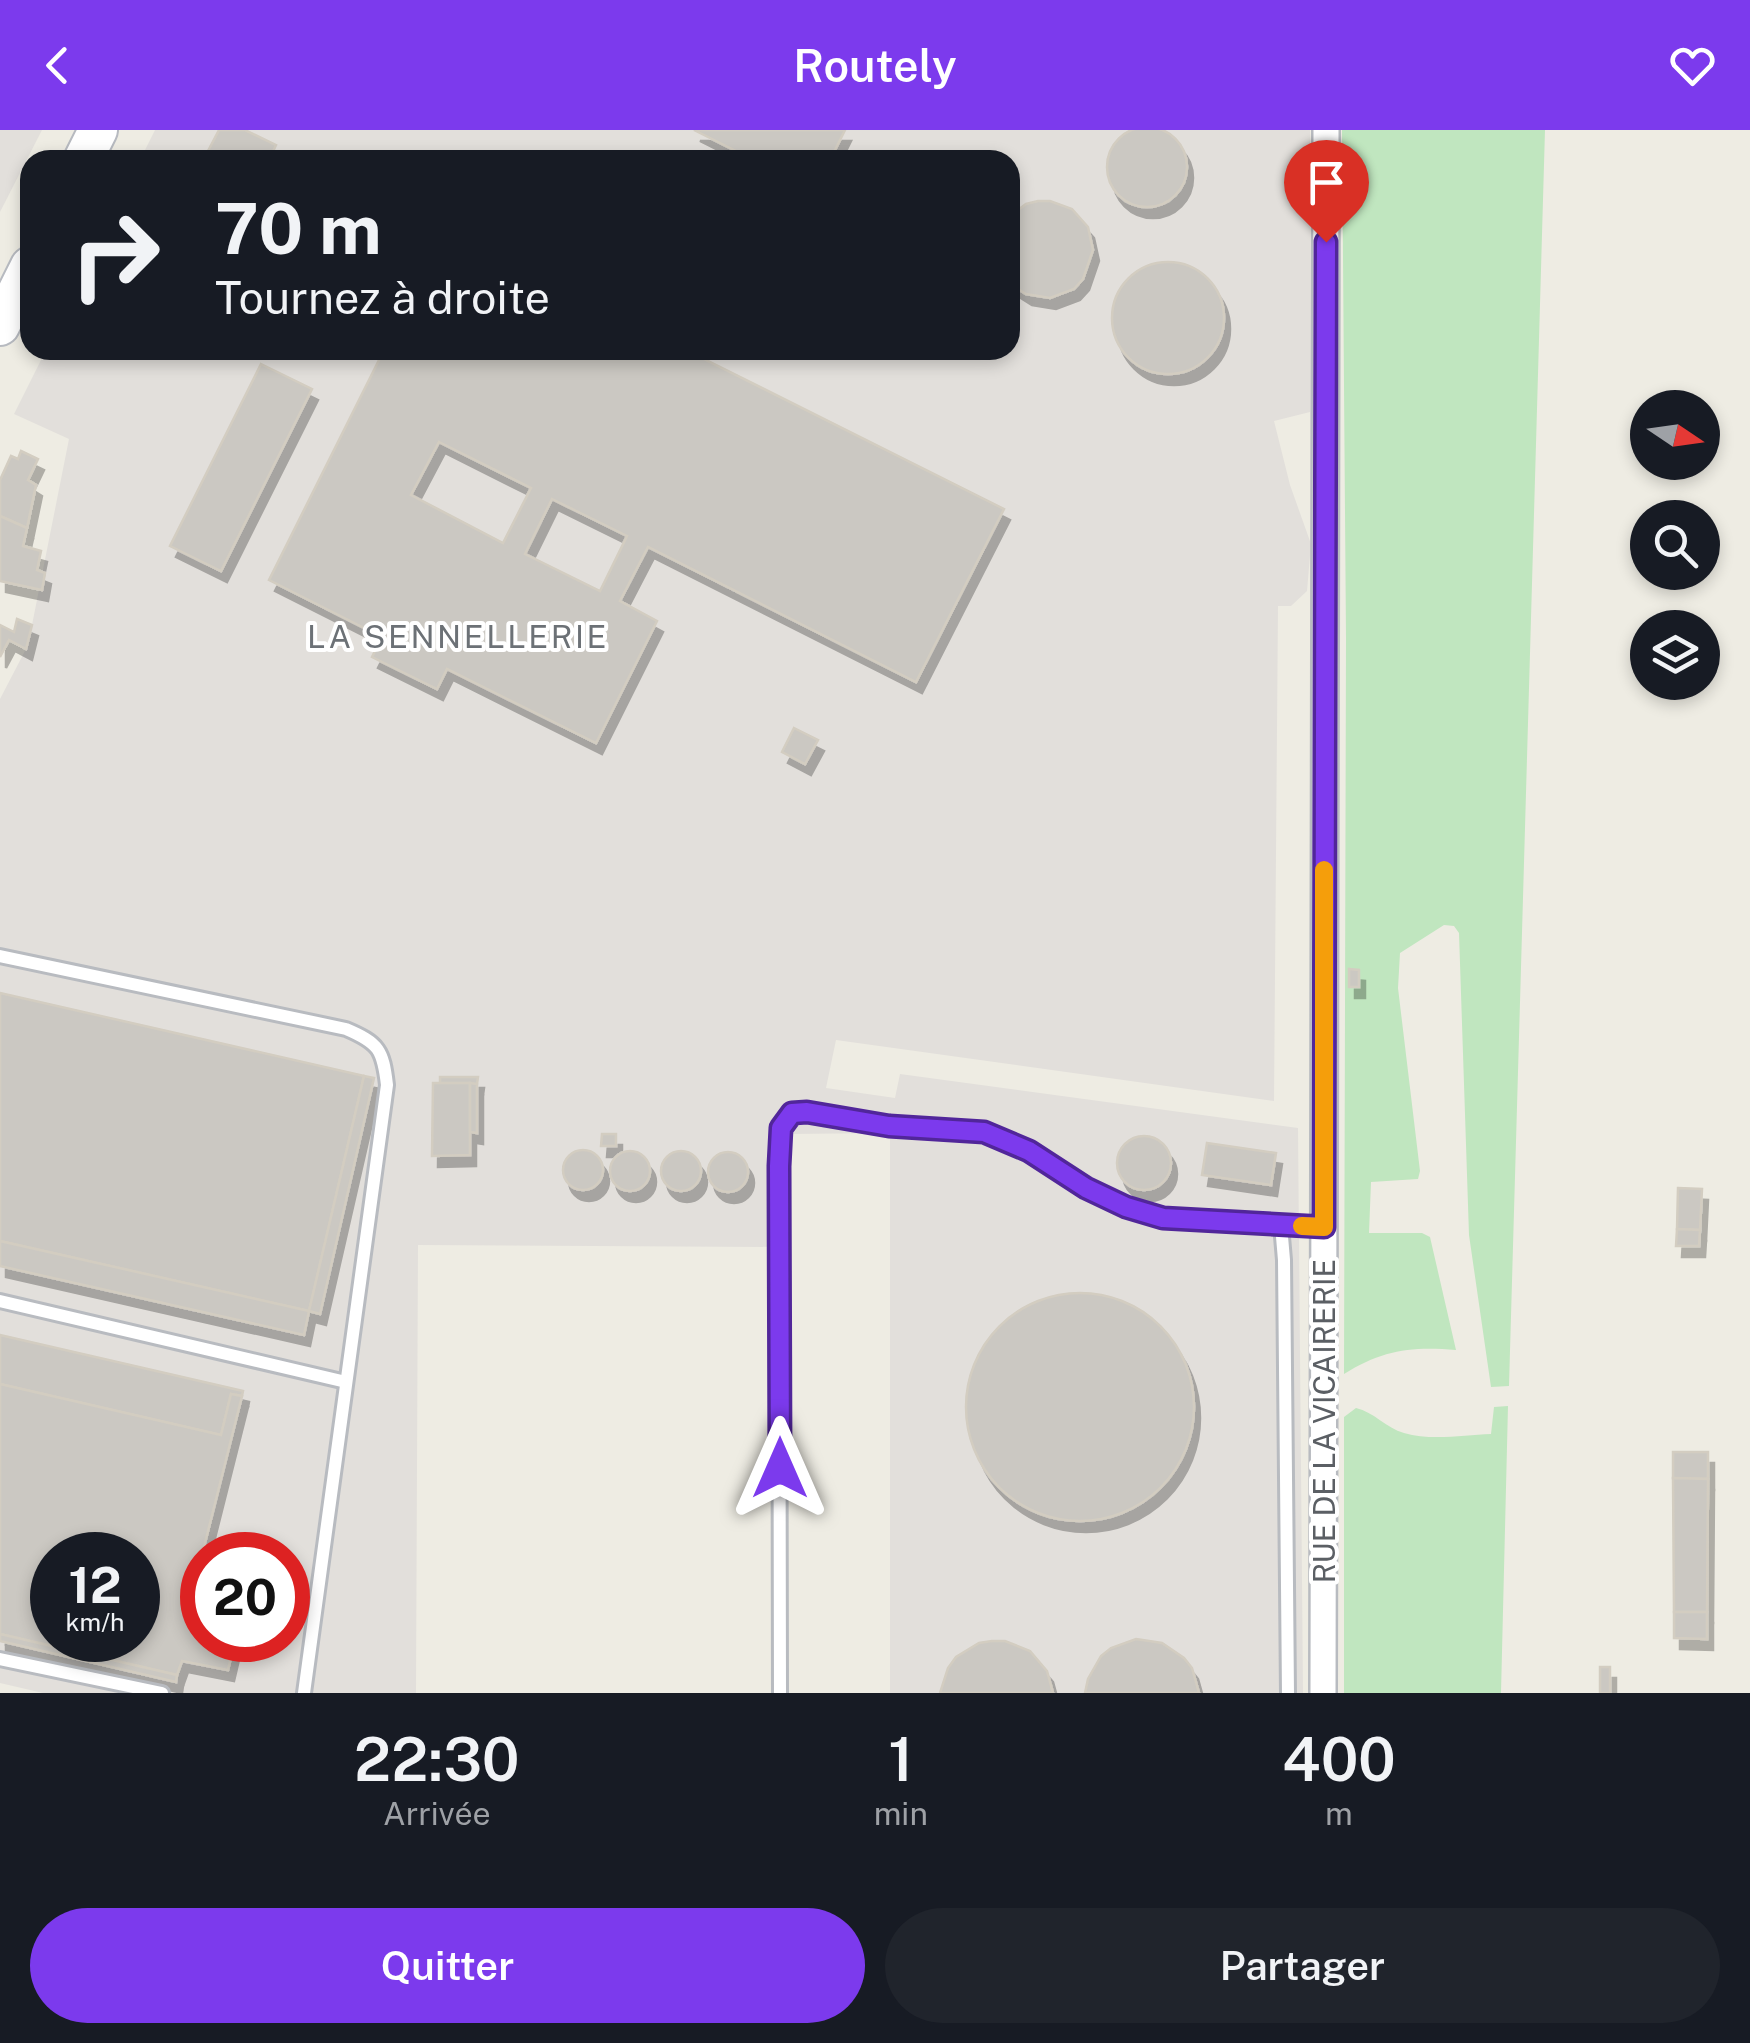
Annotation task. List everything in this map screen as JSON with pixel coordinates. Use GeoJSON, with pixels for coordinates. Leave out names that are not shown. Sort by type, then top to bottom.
{"type":"FeatureCollection","features":[{"type":"Feature","properties":{"kind":"street","name":"RUE DE LA VICAIRERIE"},"geometry":{"type":"LineString","coordinates":[[1323,1693],[1326,130]]}},
{"type":"Feature","properties":{"kind":"street"},"geometry":{"type":"LineString","coordinates":[[0,326],[20,286]]}},
{"type":"Feature","properties":{"kind":"lane"},"geometry":{"type":"LineString","coordinates":[[0,956],[346,1029],[368,1038],[379,1049],[387,1085],[304,1693]]}},
{"type":"Feature","properties":{"kind":"lane"},"geometry":{"type":"LineString","coordinates":[[780,1693],[779,1166],[781,1128],[792,1113],[889,1126],[984,1132],[1029,1151],[1086,1188],[1126,1207],[1163,1218],[1324,1227]]}},
{"type":"Feature","properties":{"kind":"lane"},"geometry":{"type":"LineString","coordinates":[[1281,1225],[1288,1693]]}},
{"type":"Feature","properties":{"kind":"lane"},"geometry":{"type":"LineString","coordinates":[[0,1301],[346,1382]]}},
{"type":"Feature","properties":{"kind":"lane"},"geometry":{"type":"LineString","coordinates":[[0,1658],[162,1693]]}},
{"type":"Feature","properties":{"kind":"shaded area"},"geometry":{"type":"Polygon","coordinates":[[[0,130],[42,130],[32,150],[20,150],[20,173],[0,212],[0,130]]]}},
{"type":"Feature","properties":{"kind":"shaded area"},"geometry":{"type":"Polygon","coordinates":[[[155,130],[1310,130],[1310,412],[1274,421],[1290,485],[1311,544],[1307,591],[1291,606],[1278,606],[1274,1101],[836,1040],[826,1088],[895,1098],[900,1074],[1298,1128],[1303,1693],[890,1693],[890,1133],[788,1134],[787,1247],[418,1245],[416,1693],[43,1693],[0,1683],[0,699],[26,649],[69,439],[14,414],[41,360],[1020,360],[1020,150],[145,150],[155,130]]]}},
{"type":"Feature","properties":{"kind":"green space"},"geometry":{"type":"Polygon","coordinates":[[[1342,130],[1545,130],[1509,1386],[1491,1387],[1469,1235],[1459,933],[1454,926],[1444,925],[1400,953],[1398,988],[1420,1171],[1418,1179],[1371,1182],[1369,1233],[1422,1233],[1430,1237],[1456,1350],[1398,1352],[1344,1374],[1346,639],[1342,130]]]}},
{"type":"Feature","properties":{"kind":"green space"},"geometry":{"type":"Polygon","coordinates":[[[1508,1406],[1501,1693],[1344,1693],[1344,1417],[1356,1408],[1391,1428],[1425,1437],[1491,1434],[1494,1407],[1508,1406]]]}},
{"type":"Feature","properties":{"kind":"building"},"geometry":{"type":"Polygon","coordinates":[[[1147,127],[1162,130],[1175,139],[1184,152],[1184,182],[1175,195],[1162,204],[1147,207],[1132,204],[1119,195],[1110,182],[1107,167],[1110,152],[1119,139],[1132,130],[1147,127]]]}},
{"type":"Feature","properties":{"kind":"building"},"geometry":{"type":"Polygon","coordinates":[[[219,130],[245,130],[276,145],[274,150],[209,150],[219,130]]]}},
{"type":"Feature","properties":{"kind":"building"},"geometry":{"type":"Polygon","coordinates":[[[694,130],[845,130],[835,150],[734,150],[694,130]]]}},
{"type":"Feature","properties":{"kind":"building"},"geometry":{"type":"Polygon","coordinates":[[[1050,201],[1072,209],[1088,227],[1093,250],[1083,279],[1074,289],[1050,298],[1020,290],[1020,208],[1050,201]]]}},
{"type":"Feature","properties":{"kind":"building"},"geometry":{"type":"Polygon","coordinates":[[[1168,262],[1189,266],[1208,278],[1220,297],[1224,318],[1220,339],[1208,358],[1189,370],[1168,374],[1147,370],[1128,358],[1116,339],[1112,318],[1116,297],[1128,278],[1147,266],[1168,262]]]}},
{"type":"Feature","properties":{"kind":"building"},"geometry":{"type":"Polygon","coordinates":[[[379,360],[706,360],[1004,509],[916,682],[648,547],[620,601],[657,621],[596,743],[447,669],[437,689],[372,657],[382,637],[269,580],[379,360]],[[439,442],[411,495],[503,543],[531,488],[439,442]],[[552,499],[525,554],[600,591],[627,536],[552,499]]]}},
{"type":"Feature","properties":{"kind":"building"},"geometry":{"type":"Polygon","coordinates":[[[261,364],[312,389],[221,571],[170,546],[261,364]]]}},
{"type":"Feature","properties":{"kind":"building"},"geometry":{"type":"Polygon","coordinates":[[[21,451],[38,459],[28,480],[36,485],[27,528],[0,516],[0,480],[11,456],[18,459],[21,451]]]}},
{"type":"Feature","properties":{"kind":"building"},"geometry":{"type":"Polygon","coordinates":[[[0,516],[27,528],[23,546],[41,551],[37,570],[45,573],[42,590],[0,581],[0,516]]]}},
{"type":"Feature","properties":{"kind":"building"},"geometry":{"type":"Polygon","coordinates":[[[17,619],[32,625],[26,649],[9,640],[0,657],[0,625],[14,632],[17,619]]]}},
{"type":"Feature","properties":{"kind":"building"},"geometry":{"type":"Polygon","coordinates":[[[794,728],[818,740],[805,764],[782,752],[794,728]]]}},
{"type":"Feature","properties":{"kind":"building"},"geometry":{"type":"Polygon","coordinates":[[[1349,969],[1359,970],[1359,987],[1349,987],[1349,969]]]}},
{"type":"Feature","properties":{"kind":"building"},"geometry":{"type":"Polygon","coordinates":[[[0,993],[364,1076],[309,1311],[0,1241],[0,993]]]}},
{"type":"Feature","properties":{"kind":"building"},"geometry":{"type":"Polygon","coordinates":[[[364,1076],[374,1078],[320,1314],[309,1311],[364,1076]]]}},
{"type":"Feature","properties":{"kind":"building"},"geometry":{"type":"Polygon","coordinates":[[[440,1077],[478,1077],[477,1084],[440,1083],[440,1077]]]}},
{"type":"Feature","properties":{"kind":"building"},"geometry":{"type":"Polygon","coordinates":[[[433,1083],[470,1083],[470,1155],[432,1156],[433,1083]]]}},
{"type":"Feature","properties":{"kind":"building"},"geometry":{"type":"Polygon","coordinates":[[[470,1083],[477,1084],[477,1133],[470,1132],[470,1083]]]}},
{"type":"Feature","properties":{"kind":"building"},"geometry":{"type":"Polygon","coordinates":[[[602,1134],[616,1134],[616,1146],[601,1146],[602,1134]]]}},
{"type":"Feature","properties":{"kind":"building"},"geometry":{"type":"Polygon","coordinates":[[[1144,1136],[1163,1144],[1171,1163],[1163,1182],[1144,1190],[1125,1182],[1117,1163],[1125,1144],[1144,1136]]]}},
{"type":"Feature","properties":{"kind":"building"},"geometry":{"type":"Polygon","coordinates":[[[1207,1143],[1276,1153],[1271,1185],[1202,1175],[1207,1143]]]}},
{"type":"Feature","properties":{"kind":"building"},"geometry":{"type":"Polygon","coordinates":[[[583,1150],[597,1156],[603,1170],[597,1184],[583,1190],[569,1184],[563,1170],[569,1156],[583,1150]]]}},
{"type":"Feature","properties":{"kind":"building"},"geometry":{"type":"Polygon","coordinates":[[[630,1151],[644,1157],[650,1171],[644,1185],[630,1191],[616,1185],[610,1171],[616,1157],[630,1151]]]}},
{"type":"Feature","properties":{"kind":"building"},"geometry":{"type":"Polygon","coordinates":[[[681,1151],[695,1157],[701,1171],[695,1185],[681,1191],[667,1185],[661,1171],[667,1157],[681,1151]]]}},
{"type":"Feature","properties":{"kind":"building"},"geometry":{"type":"Polygon","coordinates":[[[728,1152],[742,1158],[748,1172],[742,1186],[728,1192],[714,1186],[708,1172],[714,1158],[728,1152]]]}},
{"type":"Feature","properties":{"kind":"building"},"geometry":{"type":"Polygon","coordinates":[[[1678,1188],[1702,1189],[1700,1230],[1677,1229],[1678,1188]]]}},
{"type":"Feature","properties":{"kind":"building"},"geometry":{"type":"Polygon","coordinates":[[[1677,1229],[1700,1230],[1699,1246],[1676,1246],[1677,1229]]]}},
{"type":"Feature","properties":{"kind":"building"},"geometry":{"type":"Polygon","coordinates":[[[0,1241],[309,1311],[304,1335],[0,1266],[0,1241]]]}},
{"type":"Feature","properties":{"kind":"building"},"geometry":{"type":"Polygon","coordinates":[[[1080,1293],[1124,1302],[1161,1326],[1185,1363],[1194,1407],[1185,1451],[1161,1488],[1124,1512],[1080,1521],[1036,1512],[999,1488],[975,1451],[966,1407],[975,1363],[999,1326],[1036,1302],[1080,1293]]]}},
{"type":"Feature","properties":{"kind":"building"},"geometry":{"type":"Polygon","coordinates":[[[0,1335],[243,1391],[242,1396],[231,1394],[221,1435],[0,1384],[0,1335]]]}},
{"type":"Feature","properties":{"kind":"building"},"geometry":{"type":"Polygon","coordinates":[[[0,1384],[221,1435],[231,1394],[242,1396],[208,1532],[180,1532],[182,1662],[177,1675],[121,1662],[160,1662],[160,1532],[30,1532],[30,1641],[0,1634],[0,1384]]]}},
{"type":"Feature","properties":{"kind":"building"},"geometry":{"type":"Polygon","coordinates":[[[1673,1452],[1708,1452],[1708,1479],[1673,1478],[1673,1452]]]}},
{"type":"Feature","properties":{"kind":"building"},"geometry":{"type":"Polygon","coordinates":[[[1673,1478],[1708,1479],[1707,1612],[1674,1612],[1673,1478]]]}},
{"type":"Feature","properties":{"kind":"building"},"geometry":{"type":"Polygon","coordinates":[[[1674,1612],[1707,1612],[1707,1639],[1674,1638],[1674,1612]]]}},
{"type":"Feature","properties":{"kind":"building"},"geometry":{"type":"Polygon","coordinates":[[[0,1634],[30,1641],[30,1648],[0,1641],[0,1634]]]}},
{"type":"Feature","properties":{"kind":"building"},"geometry":{"type":"Polygon","coordinates":[[[1136,1639],[1162,1643],[1184,1658],[1192,1668],[1199,1693],[1085,1693],[1101,1656],[1136,1639]]]}},
{"type":"Feature","properties":{"kind":"building"},"geometry":{"type":"Polygon","coordinates":[[[1005,1641],[1030,1651],[1047,1671],[1053,1693],[940,1693],[956,1657],[979,1643],[1005,1641]]]}},
{"type":"Feature","properties":{"kind":"building"},"geometry":{"type":"Polygon","coordinates":[[[90,1662],[121,1662],[177,1675],[176,1682],[90,1662]]]}},
{"type":"Feature","properties":{"kind":"building"},"geometry":{"type":"Polygon","coordinates":[[[187,1662],[230,1662],[228,1670],[187,1662]]]}},
{"type":"Feature","properties":{"kind":"building"},"geometry":{"type":"Polygon","coordinates":[[[1600,1667],[1610,1667],[1610,1693],[1600,1693],[1600,1667]]]}},
{"type":"Feature","properties":{"kind":"slow traffic"},"geometry":{"type":"LineString","coordinates":[[1302,1226],[1324,1227],[1324,870]]}},
{"type":"Feature","properties":{"kind":"district","name":"LA SENNELLERIE"},"geometry":{"type":"Point","coordinates":[458,636]}},
{"type":"Feature","properties":{"kind":"route"},"geometry":{"type":"LineString","coordinates":[[780,1468],[779,1166],[781,1128],[792,1113],[889,1126],[984,1132],[1029,1151],[1086,1188],[1126,1207],[1163,1218],[1324,1227],[1326,242]]}}]}
